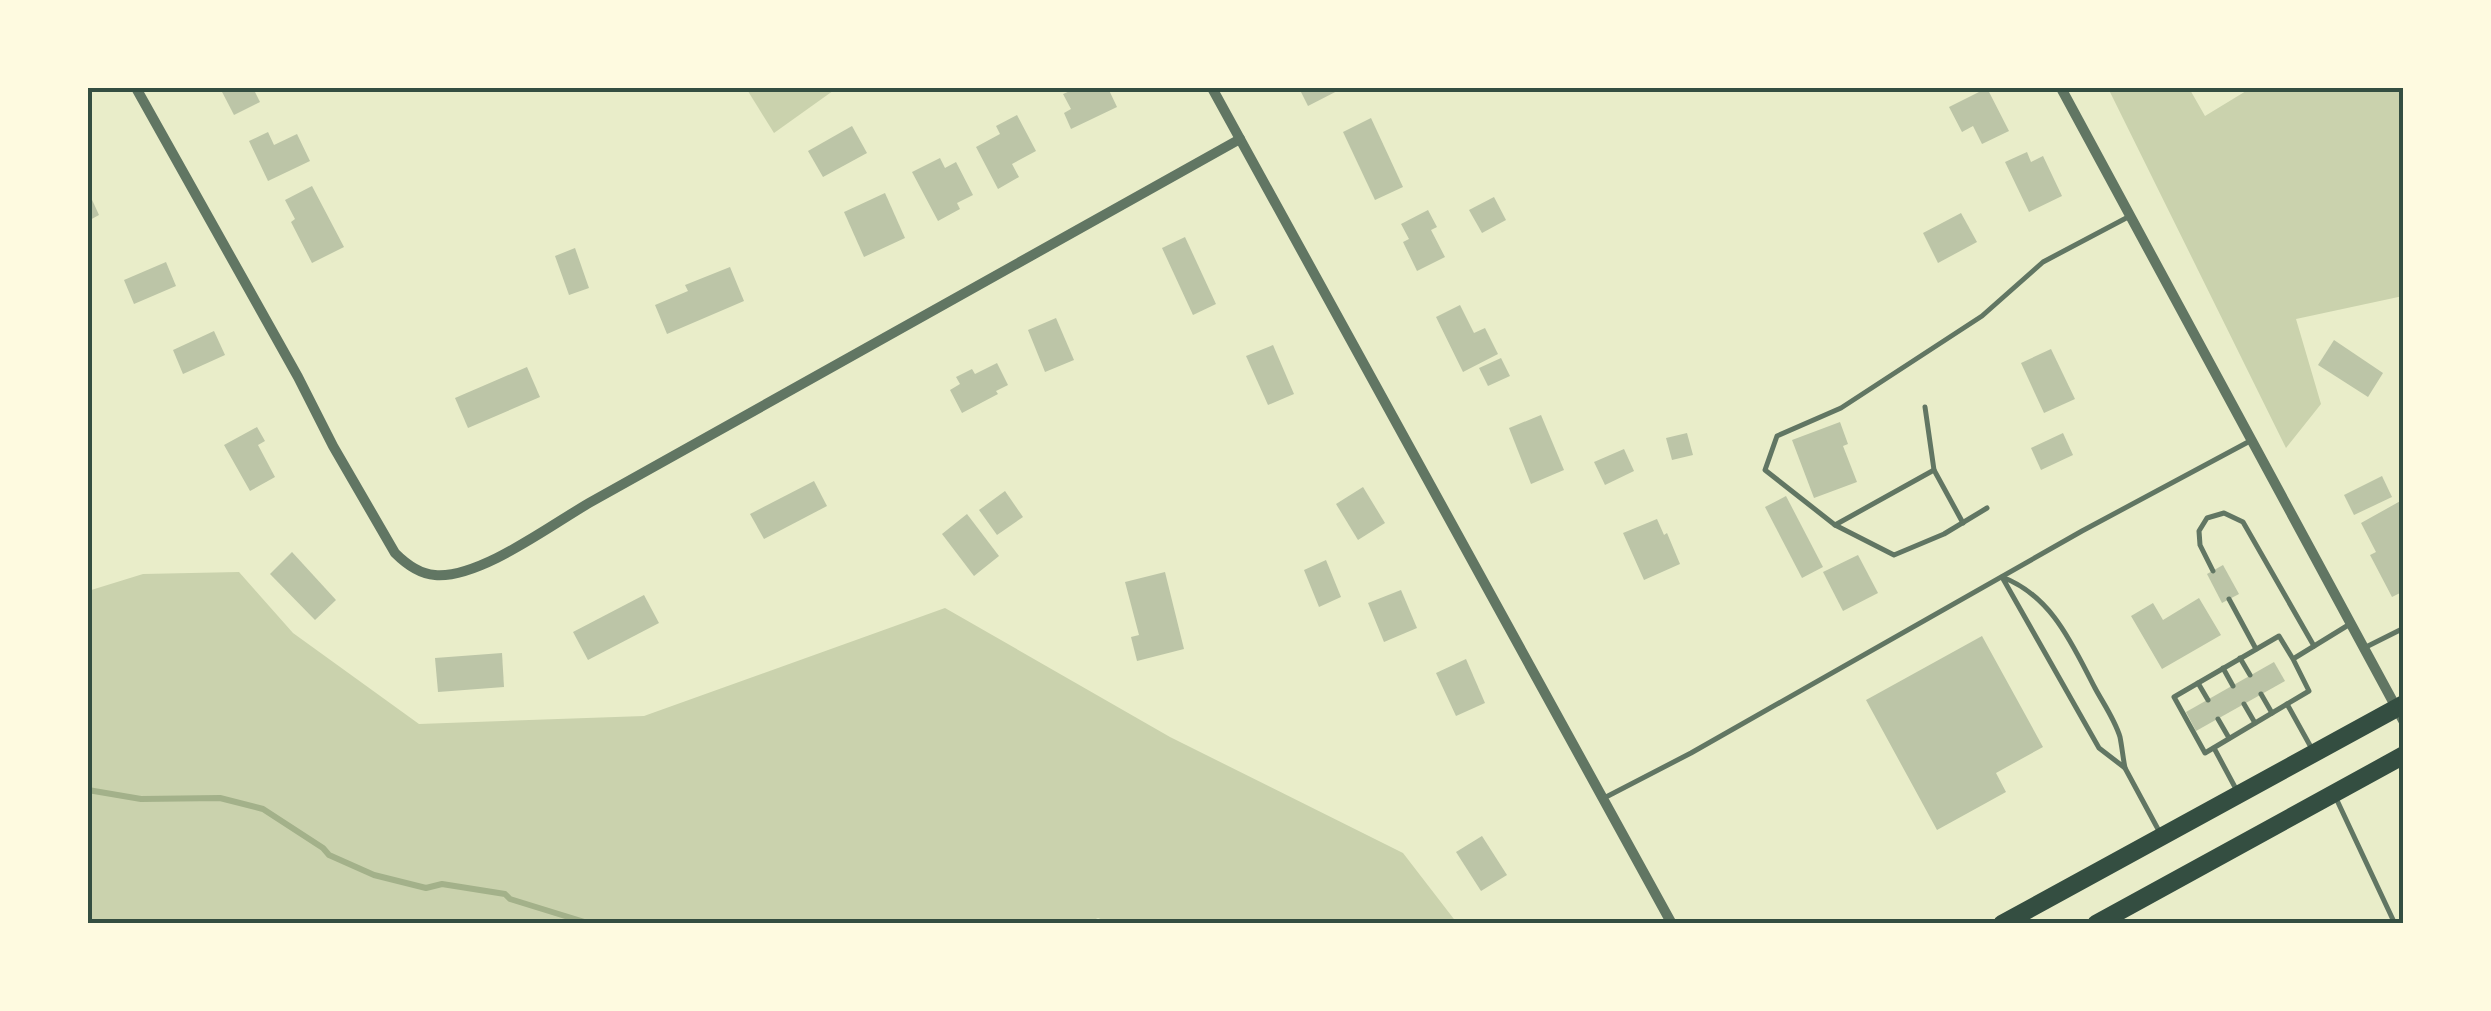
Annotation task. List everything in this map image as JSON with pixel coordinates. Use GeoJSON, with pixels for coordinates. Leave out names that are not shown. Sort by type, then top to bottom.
{"type":"FeatureCollection","features":[{"type":"Feature","properties":{"kind":"highway"},"geometry":{"type":"LineString","coordinates":[[2002,924],[2314,753],[2401,711]]}},
{"type":"Feature","properties":{"kind":"highway"},"geometry":{"type":"LineString","coordinates":[[2096,924],[2404,755]]}},
{"type":"Feature","properties":{"kind":"street"},"geometry":{"type":"LineString","coordinates":[[136,88],[395,553],[407,564],[436,575],[461,572],[510,550],[1240,139]]}},
{"type":"Feature","properties":{"kind":"street"},"geometry":{"type":"LineString","coordinates":[[1212,88],[1672,924]]}},
{"type":"Feature","properties":{"kind":"street"},"geometry":{"type":"LineString","coordinates":[[2061,88],[2350,624],[2401,711]]}},
{"type":"Feature","properties":{"kind":"lane"},"geometry":{"type":"LineString","coordinates":[[1987,508],[1944,534],[1894,555],[1835,524],[1765,470],[1777,436],[1842,408],[1982,316],[2043,262],[2130,216]]}},
{"type":"Feature","properties":{"kind":"lane"},"geometry":{"type":"LineString","coordinates":[[1924,407],[1934,470],[1963,523]]}},
{"type":"Feature","properties":{"kind":"lane"},"geometry":{"type":"LineString","coordinates":[[1603,799],[2250,440]]}},
{"type":"Feature","properties":{"kind":"lane"},"geometry":{"type":"LineString","coordinates":[[1835,524],[1934,470]]}},
{"type":"Feature","properties":{"kind":"lane"},"geometry":{"type":"LineString","coordinates":[[2212,571],[2200,546],[2199,530],[2207,518],[2224,513],[2243,522],[2314,646]]}},
{"type":"Feature","properties":{"kind":"lane"},"geometry":{"type":"LineString","coordinates":[[2002,577],[2100,748],[2125,768]]}},
{"type":"Feature","properties":{"kind":"lane"},"geometry":{"type":"LineString","coordinates":[[2002,577],[2034,595],[2064,628],[2119,734],[2125,768],[2162,836]]}},
{"type":"Feature","properties":{"kind":"lane"},"geometry":{"type":"LineString","coordinates":[[2228,599],[2256,650]]}},
{"type":"Feature","properties":{"kind":"lane"},"geometry":{"type":"LineString","coordinates":[[2292,659],[2350,624]]}},
{"type":"Feature","properties":{"kind":"lane"},"geometry":{"type":"LineString","coordinates":[[2364,648],[2404,628]]}},
{"type":"Feature","properties":{"kind":"lane"},"geometry":{"type":"LineString","coordinates":[[2280,636],[2309,691],[2206,752],[2174,697],[2256,650],[2280,636]]}},
{"type":"Feature","properties":{"kind":"lane"},"geometry":{"type":"LineString","coordinates":[[2240,658],[2250,675]]}},
{"type":"Feature","properties":{"kind":"lane"},"geometry":{"type":"LineString","coordinates":[[2223,668],[2233,686]]}},
{"type":"Feature","properties":{"kind":"lane"},"geometry":{"type":"LineString","coordinates":[[2198,682],[2208,700]]}},
{"type":"Feature","properties":{"kind":"lane"},"geometry":{"type":"LineString","coordinates":[[2261,694],[2272,712]]}},
{"type":"Feature","properties":{"kind":"lane"},"geometry":{"type":"LineString","coordinates":[[2244,704],[2255,723]]}},
{"type":"Feature","properties":{"kind":"lane"},"geometry":{"type":"LineString","coordinates":[[2287,704],[2314,753]]}},
{"type":"Feature","properties":{"kind":"lane"},"geometry":{"type":"LineString","coordinates":[[2218,719],[2229,738]]}},
{"type":"Feature","properties":{"kind":"lane"},"geometry":{"type":"LineString","coordinates":[[2214,748],[2239,794]]}},
{"type":"Feature","properties":{"kind":"lane"},"geometry":{"type":"LineString","coordinates":[[2334,794],[2395,924]]}},
{"type":"Feature","properties":{"kind":"green space"},"geometry":{"type":"Polygon","coordinates":[[[746,88],[837,88],[774,133],[746,88]]]}},
{"type":"Feature","properties":{"kind":"green space"},"geometry":{"type":"Polygon","coordinates":[[[2108,88],[2189,88],[2205,116],[2251,88],[2403,88],[2403,296],[2296,319],[2321,404],[2286,448],[2108,88]]]}},
{"type":"Feature","properties":{"kind":"green space"},"geometry":{"type":"Polygon","coordinates":[[[239,572],[293,633],[419,724],[644,716],[945,608],[1170,737],[1403,853],[1457,923],[1113,924],[1098,918],[1085,924],[88,923],[88,591],[143,574],[239,572]]]}},
{"type":"Feature","properties":{"kind":"building"},"geometry":{"type":"Polygon","coordinates":[[[220,88],[253,88],[260,102],[234,115],[220,88]]]}},
{"type":"Feature","properties":{"kind":"building"},"geometry":{"type":"Polygon","coordinates":[[[1077,88],[1108,88],[1117,107],[1071,129],[1064,113],[1071,109],[1063,94],[1077,88]]]}},
{"type":"Feature","properties":{"kind":"building"},"geometry":{"type":"Polygon","coordinates":[[[1299,88],[1343,88],[1308,106],[1299,88]]]}},
{"type":"Feature","properties":{"kind":"building"},"geometry":{"type":"Polygon","coordinates":[[[1987,88],[2009,131],[1982,144],[1973,126],[1962,132],[1949,107],[1987,88]]]}},
{"type":"Feature","properties":{"kind":"building"},"geometry":{"type":"Polygon","coordinates":[[[1017,115],[1036,151],[1012,164],[1019,177],[998,189],[976,147],[1000,134],[996,126],[1017,115]]]}},
{"type":"Feature","properties":{"kind":"building"},"geometry":{"type":"Polygon","coordinates":[[[1371,118],[1403,187],[1375,200],[1343,132],[1371,118]]]}},
{"type":"Feature","properties":{"kind":"building"},"geometry":{"type":"Polygon","coordinates":[[[852,126],[867,153],[823,177],[808,151],[852,126]]]}},
{"type":"Feature","properties":{"kind":"building"},"geometry":{"type":"Polygon","coordinates":[[[268,132],[274,145],[297,134],[310,161],[268,181],[249,141],[268,132]]]}},
{"type":"Feature","properties":{"kind":"building"},"geometry":{"type":"Polygon","coordinates":[[[2027,152],[2031,162],[2043,156],[2062,196],[2029,212],[2005,162],[2027,152]]]}},
{"type":"Feature","properties":{"kind":"building"},"geometry":{"type":"Polygon","coordinates":[[[940,158],[945,168],[956,162],[973,195],[957,203],[960,209],[938,221],[912,172],[940,158]]]}},
{"type":"Feature","properties":{"kind":"building"},"geometry":{"type":"Polygon","coordinates":[[[312,186],[344,247],[312,263],[291,222],[295,219],[285,200],[312,186]]]}},
{"type":"Feature","properties":{"kind":"building"},"geometry":{"type":"Polygon","coordinates":[[[88,191],[99,215],[88,221],[88,191]]]}},
{"type":"Feature","properties":{"kind":"building"},"geometry":{"type":"Polygon","coordinates":[[[885,193],[905,238],[864,257],[844,212],[885,193]]]}},
{"type":"Feature","properties":{"kind":"building"},"geometry":{"type":"Polygon","coordinates":[[[1494,197],[1506,220],[1482,233],[1469,210],[1494,197]]]}},
{"type":"Feature","properties":{"kind":"building"},"geometry":{"type":"Polygon","coordinates":[[[1428,210],[1437,227],[1431,230],[1445,257],[1417,271],[1403,242],[1409,239],[1401,224],[1428,210]]]}},
{"type":"Feature","properties":{"kind":"building"},"geometry":{"type":"Polygon","coordinates":[[[1961,213],[1977,242],[1938,263],[1923,233],[1961,213]]]}},
{"type":"Feature","properties":{"kind":"building"},"geometry":{"type":"Polygon","coordinates":[[[1185,237],[1216,304],[1193,315],[1162,248],[1185,237]]]}},
{"type":"Feature","properties":{"kind":"building"},"geometry":{"type":"Polygon","coordinates":[[[575,248],[589,288],[569,295],[555,256],[575,248]]]}},
{"type":"Feature","properties":{"kind":"building"},"geometry":{"type":"Polygon","coordinates":[[[166,262],[176,286],[134,304],[124,280],[166,262]]]}},
{"type":"Feature","properties":{"kind":"building"},"geometry":{"type":"Polygon","coordinates":[[[730,267],[744,301],[667,334],[655,305],[688,291],[685,285],[730,267]]]}},
{"type":"Feature","properties":{"kind":"building"},"geometry":{"type":"Polygon","coordinates":[[[1460,305],[1474,333],[1485,328],[1498,354],[1463,372],[1436,317],[1460,305]]]}},
{"type":"Feature","properties":{"kind":"building"},"geometry":{"type":"Polygon","coordinates":[[[1056,318],[1074,360],[1045,372],[1028,330],[1056,318]]]}},
{"type":"Feature","properties":{"kind":"building"},"geometry":{"type":"Polygon","coordinates":[[[214,331],[225,355],[183,374],[173,350],[214,331]]]}},
{"type":"Feature","properties":{"kind":"building"},"geometry":{"type":"Polygon","coordinates":[[[2334,340],[2383,373],[2368,397],[2318,365],[2334,340]]]}},
{"type":"Feature","properties":{"kind":"building"},"geometry":{"type":"Polygon","coordinates":[[[1273,345],[1294,394],[1268,405],[1246,356],[1273,345]]]}},
{"type":"Feature","properties":{"kind":"building"},"geometry":{"type":"Polygon","coordinates":[[[2051,349],[2075,399],[2044,413],[2021,363],[2051,349]]]}},
{"type":"Feature","properties":{"kind":"building"},"geometry":{"type":"Polygon","coordinates":[[[1501,358],[1510,376],[1488,386],[1479,368],[1501,358]]]}},
{"type":"Feature","properties":{"kind":"building"},"geometry":{"type":"Polygon","coordinates":[[[997,363],[1008,385],[962,413],[950,390],[960,384],[956,377],[972,369],[975,374],[997,363]]]}},
{"type":"Feature","properties":{"kind":"building"},"geometry":{"type":"Polygon","coordinates":[[[527,367],[540,397],[468,428],[455,398],[527,367]]]}},
{"type":"Feature","properties":{"kind":"building"},"geometry":{"type":"Polygon","coordinates":[[[1541,415],[1564,470],[1531,484],[1509,428],[1541,415]]]}},
{"type":"Feature","properties":{"kind":"building"},"geometry":{"type":"Polygon","coordinates":[[[1840,422],[1848,444],[1843,446],[1857,482],[1814,498],[1792,440],[1840,422]]]}},
{"type":"Feature","properties":{"kind":"building"},"geometry":{"type":"Polygon","coordinates":[[[257,427],[265,441],[258,445],[275,477],[250,491],[224,445],[257,427]]]}},
{"type":"Feature","properties":{"kind":"building"},"geometry":{"type":"Polygon","coordinates":[[[1687,433],[1693,455],[1672,460],[1666,438],[1687,433]]]}},
{"type":"Feature","properties":{"kind":"building"},"geometry":{"type":"Polygon","coordinates":[[[2063,433],[2073,455],[2041,470],[2031,448],[2063,433]]]}},
{"type":"Feature","properties":{"kind":"building"},"geometry":{"type":"Polygon","coordinates":[[[1624,449],[1634,471],[1605,485],[1594,462],[1624,449]]]}},
{"type":"Feature","properties":{"kind":"building"},"geometry":{"type":"Polygon","coordinates":[[[2382,476],[2392,497],[2354,515],[2344,495],[2382,476]]]}},
{"type":"Feature","properties":{"kind":"building"},"geometry":{"type":"Polygon","coordinates":[[[814,481],[827,506],[764,539],[750,514],[814,481]]]}},
{"type":"Feature","properties":{"kind":"building"},"geometry":{"type":"Polygon","coordinates":[[[1363,487],[1385,523],[1358,540],[1336,504],[1363,487]]]}},
{"type":"Feature","properties":{"kind":"building"},"geometry":{"type":"Polygon","coordinates":[[[1005,491],[1023,517],[997,535],[979,510],[1005,491]]]}},
{"type":"Feature","properties":{"kind":"building"},"geometry":{"type":"Polygon","coordinates":[[[1786,496],[1823,567],[1802,578],[1765,507],[1786,496]]]}},
{"type":"Feature","properties":{"kind":"building"},"geometry":{"type":"Polygon","coordinates":[[[2404,499],[2404,591],[2392,597],[2370,555],[2376,552],[2361,523],[2404,499]]]}},
{"type":"Feature","properties":{"kind":"building"},"geometry":{"type":"Polygon","coordinates":[[[967,514],[999,556],[974,576],[942,534],[967,514]]]}},
{"type":"Feature","properties":{"kind":"building"},"geometry":{"type":"Polygon","coordinates":[[[1657,519],[1680,564],[1644,580],[1623,533],[1657,519]]]}},
{"type":"Feature","properties":{"kind":"building"},"geometry":{"type":"Polygon","coordinates":[[[292,552],[336,600],[315,620],[270,574],[292,552]]]}},
{"type":"Feature","properties":{"kind":"building"},"geometry":{"type":"Polygon","coordinates":[[[1858,555],[1878,593],[1843,611],[1823,572],[1858,555]]]}},
{"type":"Feature","properties":{"kind":"building"},"geometry":{"type":"Polygon","coordinates":[[[1326,560],[1341,597],[1319,607],[1304,570],[1326,560]]]}},
{"type":"Feature","properties":{"kind":"building"},"geometry":{"type":"Polygon","coordinates":[[[2223,565],[2239,594],[2222,603],[2207,574],[2223,565]]]}},
{"type":"Feature","properties":{"kind":"building"},"geometry":{"type":"Polygon","coordinates":[[[1165,572],[1184,649],[1137,661],[1131,637],[1139,635],[1125,582],[1165,572]]]}},
{"type":"Feature","properties":{"kind":"building"},"geometry":{"type":"Polygon","coordinates":[[[1401,590],[1417,628],[1384,642],[1368,603],[1401,590]]]}},
{"type":"Feature","properties":{"kind":"building"},"geometry":{"type":"Polygon","coordinates":[[[644,595],[659,623],[588,660],[573,632],[644,595]]]}},
{"type":"Feature","properties":{"kind":"building"},"geometry":{"type":"Polygon","coordinates":[[[2199,598],[2221,635],[2162,669],[2131,616],[2153,603],[2163,620],[2199,598]]]}},
{"type":"Feature","properties":{"kind":"building"},"geometry":{"type":"Polygon","coordinates":[[[1982,636],[2043,747],[1996,773],[2006,792],[1937,830],[1866,700],[1982,636]]]}},
{"type":"Feature","properties":{"kind":"building"},"geometry":{"type":"Polygon","coordinates":[[[502,653],[504,687],[438,692],[435,658],[502,653]]]}},
{"type":"Feature","properties":{"kind":"building"},"geometry":{"type":"Polygon","coordinates":[[[1466,659],[1485,703],[1456,716],[1436,673],[1466,659]]]}},
{"type":"Feature","properties":{"kind":"building"},"geometry":{"type":"Polygon","coordinates":[[[2274,662],[2285,681],[2196,731],[2186,712],[2274,662]]]}},
{"type":"Feature","properties":{"kind":"building"},"geometry":{"type":"Polygon","coordinates":[[[1482,836],[1507,875],[1481,891],[1456,852],[1482,836]]]}},
{"type":"Feature","properties":{"kind":"waterway"},"geometry":{"type":"LineString","coordinates":[[88,790],[141,799],[220,798],[263,809],[329,855],[374,875],[426,888],[442,884],[505,894],[510,899],[591,924]]}}]}
